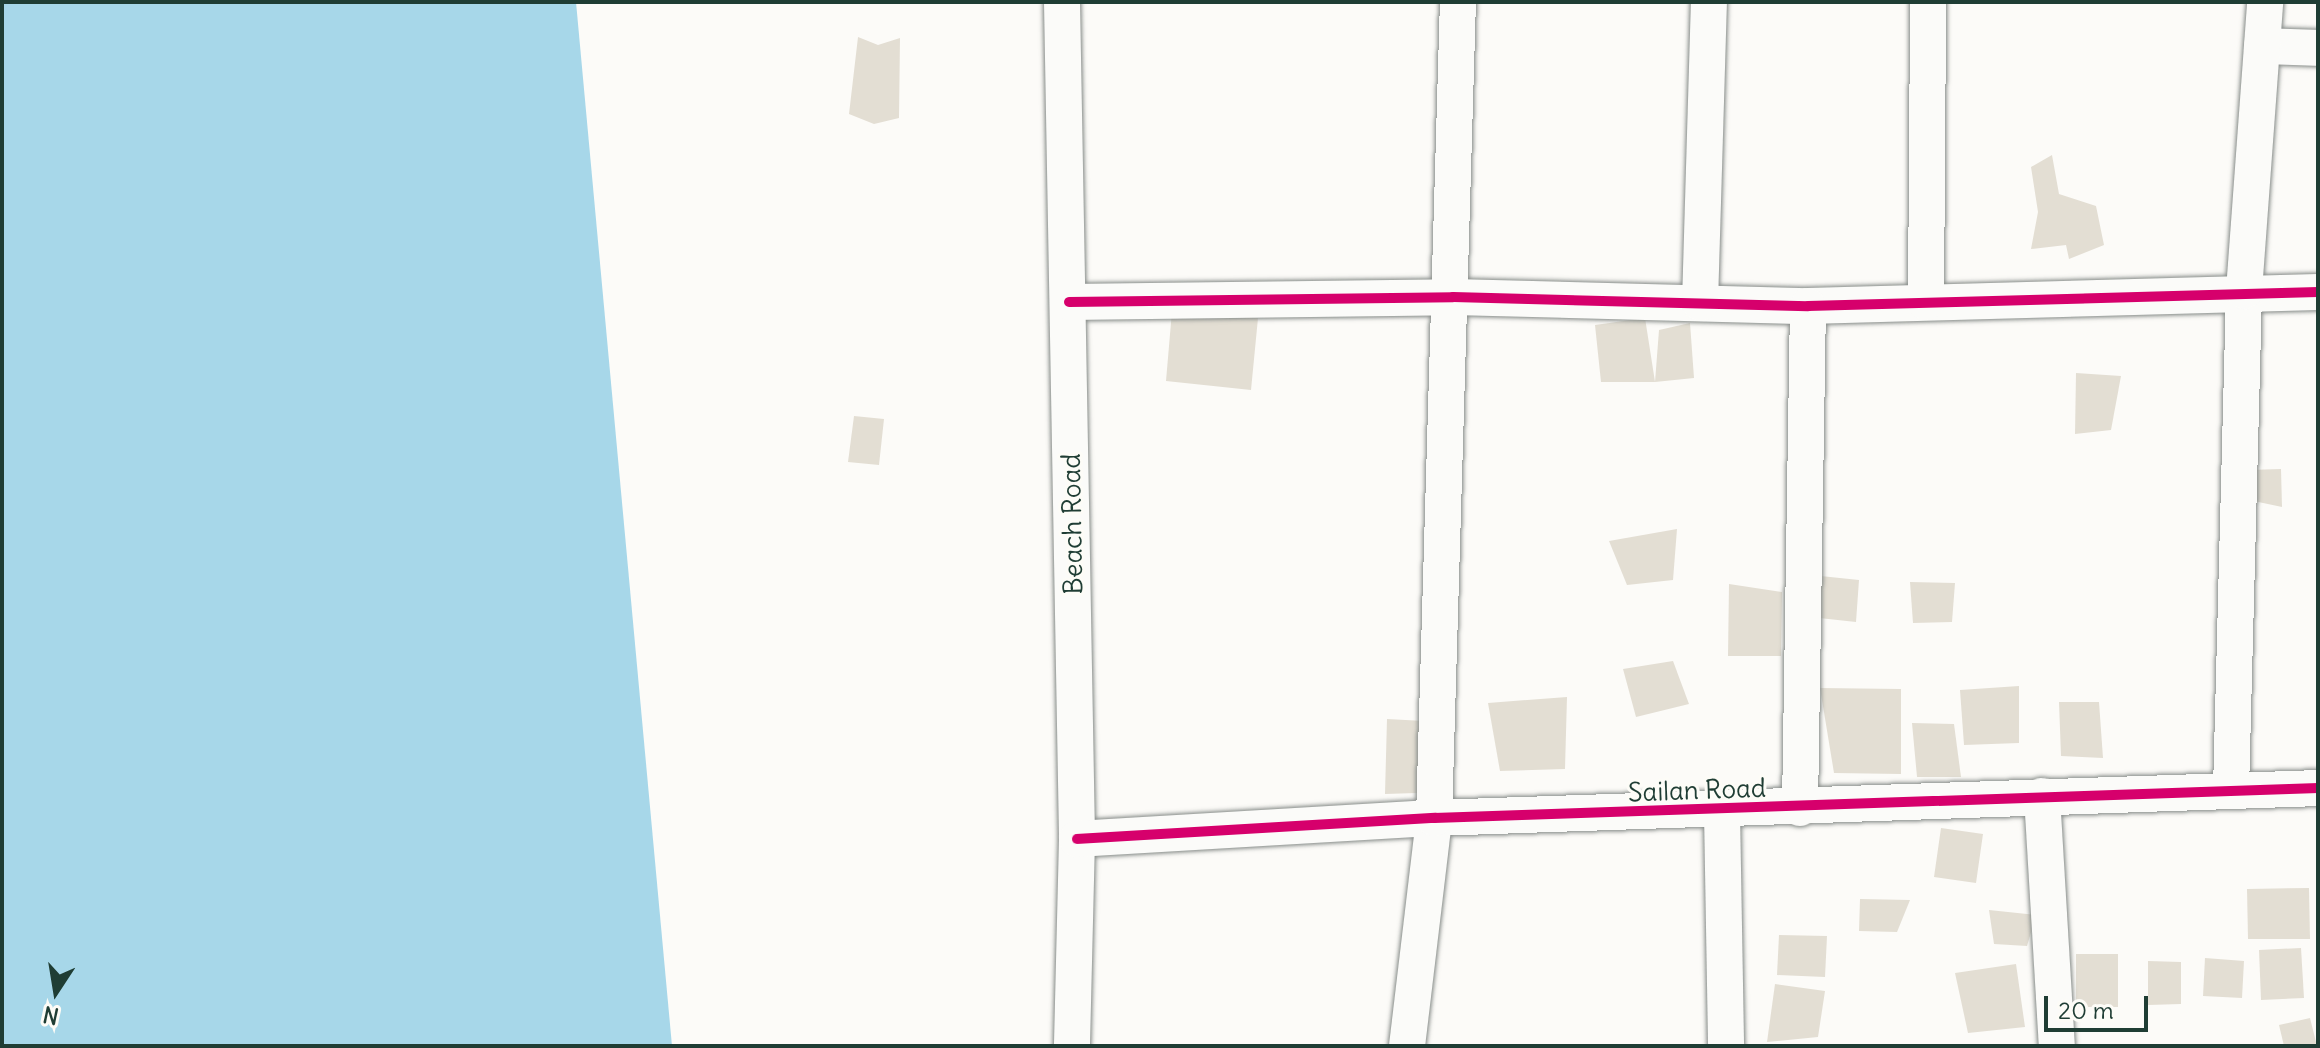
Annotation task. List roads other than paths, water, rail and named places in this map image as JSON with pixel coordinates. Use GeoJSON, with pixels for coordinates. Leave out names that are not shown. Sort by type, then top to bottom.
{"type":"FeatureCollection","features":[{"type":"Feature","properties":{"kind":"street","name":"Beach Road"},"geometry":{"type":"LineString","coordinates":[[1062,2],[1077,839],[1072,1046]]}},
{"type":"Feature","properties":{"kind":"street"},"geometry":{"type":"LineString","coordinates":[[1407,1046],[1434,818],[1453,297],[1458,2]]}},
{"type":"Feature","properties":{"kind":"street"},"geometry":{"type":"LineString","coordinates":[[1700,303],[1709,2]]}},
{"type":"Feature","properties":{"kind":"street"},"geometry":{"type":"LineString","coordinates":[[1926,302],[1928,2]]}},
{"type":"Feature","properties":{"kind":"street"},"geometry":{"type":"LineString","coordinates":[[2231,790],[2244,291],[2265,2]]}},
{"type":"Feature","properties":{"kind":"street"},"geometry":{"type":"LineString","coordinates":[[2262,46],[2318,48]]}},
{"type":"Feature","properties":{"kind":"street"},"geometry":{"type":"LineString","coordinates":[[1069,302],[1453,297],[1808,306],[2244,291],[2318,292]]}},
{"type":"Feature","properties":{"kind":"street"},"geometry":{"type":"LineString","coordinates":[[1800,808],[1808,306]]}},
{"type":"Feature","properties":{"kind":"street","name":"Sailan Road"},"geometry":{"type":"LineString","coordinates":[[1077,839],[1434,818],[1722,812],[2042,796],[2318,788]]}},
{"type":"Feature","properties":{"kind":"street"},"geometry":{"type":"LineString","coordinates":[[2042,796],[2057,1046]]}},
{"type":"Feature","properties":{"kind":"street"},"geometry":{"type":"LineString","coordinates":[[1722,812],[1726,1046]]}},
{"type":"Feature","properties":{"kind":"water"},"geometry":{"type":"Polygon","coordinates":[[[2,2],[576,2],[672,1046],[2,1046],[2,2]]]}}]}
